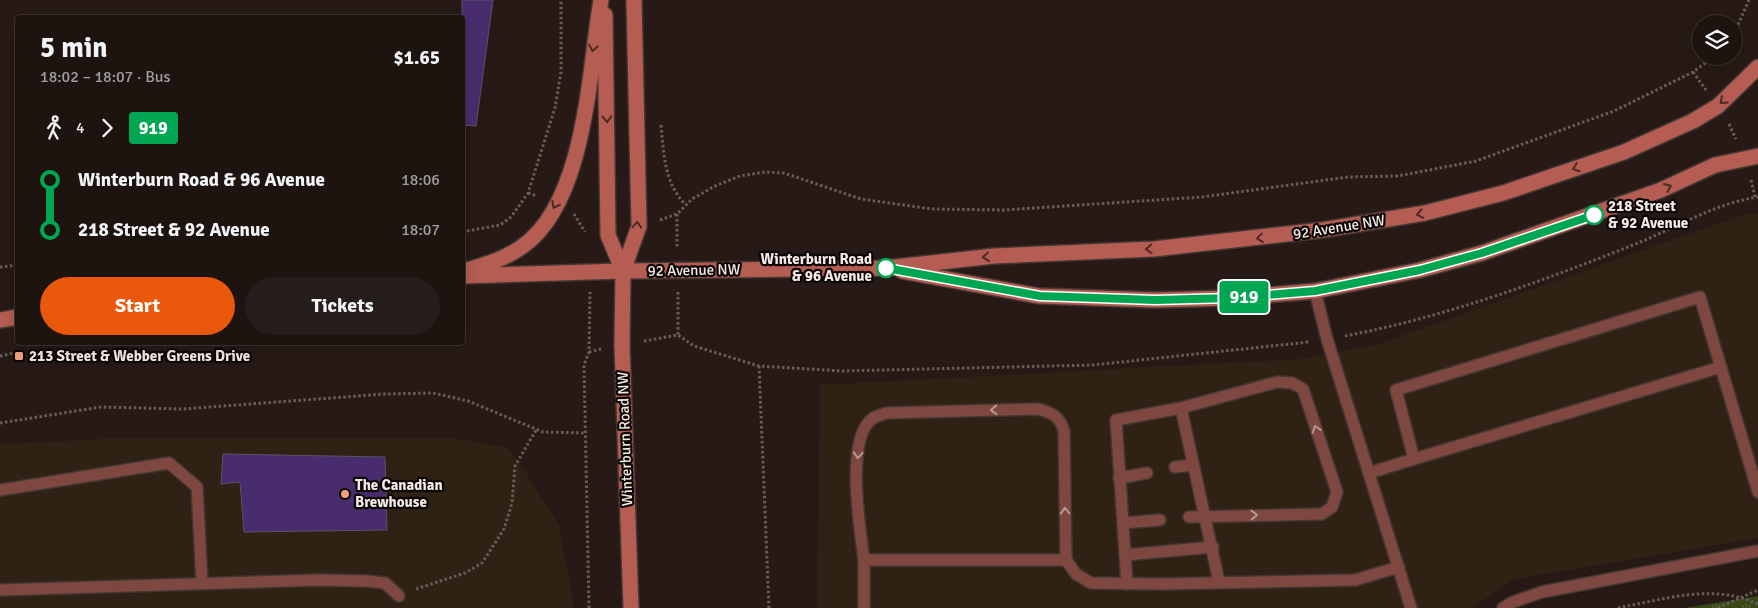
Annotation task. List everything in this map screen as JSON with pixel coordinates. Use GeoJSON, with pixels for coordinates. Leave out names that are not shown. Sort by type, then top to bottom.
{"type":"FeatureCollection","features":[{"type":"Feature","properties":{"kind":"main road"},"geometry":{"type":"LineString","coordinates":[[465,270],[501,260],[524,246],[538,233],[556,204],[579,146],[588,104],[600,0]]}},
{"type":"Feature","properties":{"kind":"main road","name":"Winterburn Road NW"},"geometry":{"type":"LineString","coordinates":[[605,0],[608,236],[623,271]]}},
{"type":"Feature","properties":{"kind":"main road","name":"Winterburn Road NW"},"geometry":{"type":"LineString","coordinates":[[631,608],[622,345],[623,271],[639,226],[634,0]]}},
{"type":"Feature","properties":{"kind":"main road","name":"92 Avenue NW"},"geometry":{"type":"LineString","coordinates":[[465,276],[623,271],[886,268],[994,256],[1154,249],[1322,230],[1425,213],[1503,193],[1624,152],[1692,121],[1718,106],[1758,67]]}},
{"type":"Feature","properties":{"kind":"main road","name":"92 Avenue NW"},"geometry":{"type":"LineString","coordinates":[[886,268],[1040,296],[1155,300],[1232,298],[1315,291],[1420,270],[1482,253],[1660,190],[1715,166],[1751,157]]}},
{"type":"Feature","properties":{"kind":"main road"},"geometry":{"type":"LineString","coordinates":[[0,320],[15,318]]}},
{"type":"Feature","properties":{"kind":"lane"},"geometry":{"type":"LineString","coordinates":[[1315,291],[1327,339],[1411,608]]}},
{"type":"Feature","properties":{"kind":"lane"},"geometry":{"type":"LineString","coordinates":[[1414,459],[1396,390],[1700,297],[1758,492]]}},
{"type":"Feature","properties":{"kind":"lane"},"geometry":{"type":"LineString","coordinates":[[1368,473],[1721,367]]}},
{"type":"Feature","properties":{"kind":"lane"},"geometry":{"type":"LineString","coordinates":[[1127,584],[1116,420],[1181,408],[1277,382],[1292,383],[1304,389],[1337,492],[1332,507],[1322,514],[1189,517]]}},
{"type":"Feature","properties":{"kind":"lane"},"geometry":{"type":"LineString","coordinates":[[1181,408],[1213,547],[1219,582]]}},
{"type":"Feature","properties":{"kind":"lane"},"geometry":{"type":"LineString","coordinates":[[864,608],[864,560],[859,518],[857,452],[863,430],[872,419],[886,413],[1038,409],[1052,412],[1061,420],[1064,432],[1066,560],[1076,574],[1092,582],[1127,584],[1355,580],[1399,567]]}},
{"type":"Feature","properties":{"kind":"lane"},"geometry":{"type":"LineString","coordinates":[[0,490],[169,463],[197,487],[202,583]]}},
{"type":"Feature","properties":{"kind":"lane"},"geometry":{"type":"LineString","coordinates":[[1175,467],[1193,465]]}},
{"type":"Feature","properties":{"kind":"lane"},"geometry":{"type":"LineString","coordinates":[[1119,478],[1147,473]]}},
{"type":"Feature","properties":{"kind":"lane"},"geometry":{"type":"LineString","coordinates":[[1122,523],[1160,520]]}},
{"type":"Feature","properties":{"kind":"lane"},"geometry":{"type":"LineString","coordinates":[[1125,555],[1213,547]]}},
{"type":"Feature","properties":{"kind":"lane"},"geometry":{"type":"LineString","coordinates":[[1503,608],[1513,602],[1542,592],[1758,551]]}},
{"type":"Feature","properties":{"kind":"lane"},"geometry":{"type":"LineString","coordinates":[[864,560],[1066,560]]}},
{"type":"Feature","properties":{"kind":"lane"},"geometry":{"type":"LineString","coordinates":[[0,590],[202,583],[366,581],[385,583],[399,596]]}},
{"type":"Feature","properties":{"kind":"path"},"geometry":{"type":"LineString","coordinates":[[465,231],[500,224],[511,217],[528,194],[555,108],[561,72],[562,0]]}},
{"type":"Feature","properties":{"kind":"path"},"geometry":{"type":"LineString","coordinates":[[1742,16],[1749,0]]}},
{"type":"Feature","properties":{"kind":"path"},"geometry":{"type":"LineString","coordinates":[[677,214],[685,204],[715,186],[740,176],[765,172],[784,173],[861,199],[932,209],[1004,210],[1202,197],[1348,177],[1398,176],[1476,160],[1614,111],[1693,72],[1703,65]]}},
{"type":"Feature","properties":{"kind":"path"},"geometry":{"type":"LineString","coordinates":[[1360,333],[1421,319],[1528,285],[1638,243],[1738,200],[1756,197],[1751,157],[1693,72]]}},
{"type":"Feature","properties":{"kind":"path"},"geometry":{"type":"LineString","coordinates":[[661,126],[667,176],[674,193],[685,204]]}},
{"type":"Feature","properties":{"kind":"path"},"geometry":{"type":"LineString","coordinates":[[569,210],[577,217],[586,233]]}},
{"type":"Feature","properties":{"kind":"path"},"geometry":{"type":"LineString","coordinates":[[0,268],[15,266]]}},
{"type":"Feature","properties":{"kind":"path"},"geometry":{"type":"LineString","coordinates":[[589,608],[584,365],[589,352],[590,272]]}},
{"type":"Feature","properties":{"kind":"path"},"geometry":{"type":"LineString","coordinates":[[678,335],[694,346],[759,366],[842,371],[1016,368],[1111,363],[1292,345]]}},
{"type":"Feature","properties":{"kind":"path"},"geometry":{"type":"LineString","coordinates":[[0,356],[14,353]]}},
{"type":"Feature","properties":{"kind":"path"},"geometry":{"type":"LineString","coordinates":[[759,366],[769,608]]}},
{"type":"Feature","properties":{"kind":"path"},"geometry":{"type":"LineString","coordinates":[[0,423],[101,407],[183,409],[385,394],[433,393],[468,401],[536,430],[586,434]]}},
{"type":"Feature","properties":{"kind":"path"},"geometry":{"type":"LineString","coordinates":[[399,596],[443,579],[465,573],[482,563],[504,529],[512,503],[515,466],[536,430]]}},
{"type":"Feature","properties":{"kind":"path"},"geometry":{"type":"LineString","coordinates":[[1718,608],[1758,590]]}},
{"type":"Feature","properties":{"kind":"path"},"geometry":{"type":"LineString","coordinates":[[1618,608],[1679,596],[1727,593],[1758,604]]}},
{"type":"Feature","properties":{"kind":"shaded area"},"geometry":{"type":"Polygon","coordinates":[[[1748,213],[1758,214],[1758,538],[1515,579],[1472,608],[817,608],[820,385],[1301,359],[1379,344],[1748,213]]]}},
{"type":"Feature","properties":{"kind":"shaded area"},"geometry":{"type":"Polygon","coordinates":[[[104,439],[459,439],[508,448],[559,525],[574,608],[0,608],[0,444],[104,439]]]}},
{"type":"Feature","properties":{"kind":"green space"},"geometry":{"type":"Polygon","coordinates":[[[1758,596],[1758,608],[1685,608],[1758,596]]]}},
{"type":"Feature","properties":{"kind":"building"},"geometry":{"type":"Polygon","coordinates":[[[462,0],[493,0],[476,126],[465,125],[465,15],[462,15],[462,0]]]}},
{"type":"Feature","properties":{"kind":"building","name":"The Canadian Brewhouse"},"geometry":{"type":"Polygon","coordinates":[[[223,454],[385,457],[387,530],[244,532],[240,482],[221,484],[223,454]]]}},
{"type":"Feature","properties":{"kind":"bus line","name":"919"},"geometry":{"type":"LineString","coordinates":[[886,268],[1040,296],[1155,300],[1232,298],[1315,291],[1420,270],[1482,253],[1594,215]]}},
{"type":"Feature","properties":{"kind":"place","name":"218 Street & 92 Avenue"},"geometry":{"type":"Point","coordinates":[1594,215]}},
{"type":"Feature","properties":{"kind":"place","name":"Winterburn Road & 96 Avenue"},"geometry":{"type":"Point","coordinates":[886,268]}},
{"type":"Feature","properties":{"kind":"place","name":"213 Street & Webber Greens Drive"},"geometry":{"type":"Point","coordinates":[19,356]}},
{"type":"Feature","properties":{"kind":"place","name":"The Canadian Brewhouse"},"geometry":{"type":"Point","coordinates":[345,494]}}]}
